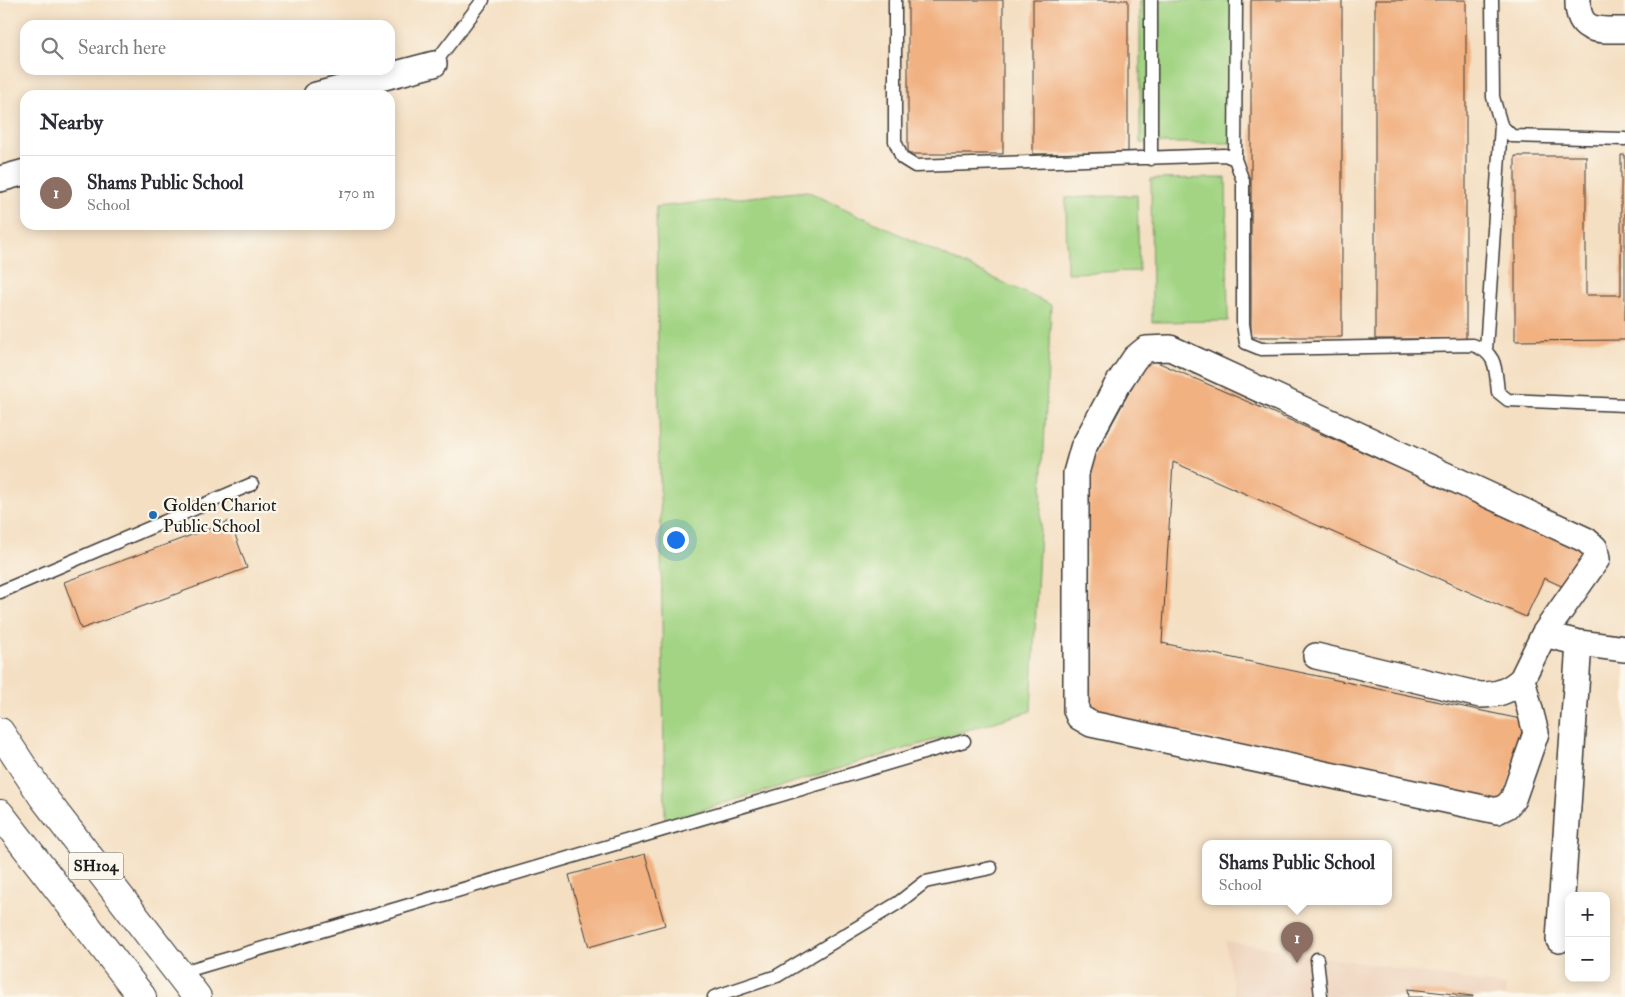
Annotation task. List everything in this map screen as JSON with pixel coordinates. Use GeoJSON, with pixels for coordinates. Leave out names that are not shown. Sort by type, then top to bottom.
{"type":"FeatureCollection","features":[{"type":"Feature","properties":{"kind":"main road","name":"SH104"},"geometry":{"type":"LineString","coordinates":[[0,732],[43,797],[197,997]]}},
{"type":"Feature","properties":{"kind":"main road","name":"SH104"},"geometry":{"type":"LineString","coordinates":[[0,814],[142,997]]}},
{"type":"Feature","properties":{"kind":"street"},"geometry":{"type":"LineString","coordinates":[[1578,0],[1578,9],[1583,22],[1593,30],[1625,30]]}},
{"type":"Feature","properties":{"kind":"street"},"geometry":{"type":"LineString","coordinates":[[395,74],[434,64]]}},
{"type":"Feature","properties":{"kind":"street"},"geometry":{"type":"LineString","coordinates":[[335,90],[392,75]]}},
{"type":"Feature","properties":{"kind":"street"},"geometry":{"type":"LineString","coordinates":[[0,179],[20,173]]}},
{"type":"Feature","properties":{"kind":"street"},"geometry":{"type":"LineString","coordinates":[[1316,656],[1480,696],[1497,695],[1511,689],[1522,679],[1544,634],[1597,559],[1595,548],[1586,540],[1170,348],[1146,349],[1135,358],[1117,385],[1083,448],[1076,473],[1076,710],[1079,717],[1092,724],[1497,810],[1507,806],[1513,798],[1536,733],[1522,679]]}},
{"type":"Feature","properties":{"kind":"street"},"geometry":{"type":"LineString","coordinates":[[1544,634],[1579,643],[1625,649]]}},
{"type":"Feature","properties":{"kind":"street"},"geometry":{"type":"LineString","coordinates":[[1558,940],[1579,643]]}},
{"type":"Feature","properties":{"kind":"lane"},"geometry":{"type":"LineString","coordinates":[[434,64],[483,0]]}},
{"type":"Feature","properties":{"kind":"lane"},"geometry":{"type":"LineString","coordinates":[[895,0],[895,141],[902,158],[915,166],[1225,155],[1235,159]]}},
{"type":"Feature","properties":{"kind":"lane"},"geometry":{"type":"LineString","coordinates":[[1151,0],[1151,159]]}},
{"type":"Feature","properties":{"kind":"lane"},"geometry":{"type":"LineString","coordinates":[[1236,0],[1235,159],[1243,181],[1243,324],[1246,344],[1261,349],[1473,345],[1486,350],[1494,362],[1498,392],[1508,400],[1625,405]]}},
{"type":"Feature","properties":{"kind":"lane"},"geometry":{"type":"LineString","coordinates":[[1486,350],[1501,125],[1493,97],[1492,0]]}},
{"type":"Feature","properties":{"kind":"lane"},"geometry":{"type":"LineString","coordinates":[[1501,125],[1512,136],[1625,140]]}},
{"type":"Feature","properties":{"kind":"lane"},"geometry":{"type":"LineString","coordinates":[[0,592],[252,484]]}},
{"type":"Feature","properties":{"kind":"lane"},"geometry":{"type":"LineString","coordinates":[[178,973],[964,741]]}},
{"type":"Feature","properties":{"kind":"lane"},"geometry":{"type":"LineString","coordinates":[[714,997],[777,976],[898,903],[925,882],[991,868]]}},
{"type":"Feature","properties":{"kind":"lane"},"geometry":{"type":"LineString","coordinates":[[1317,959],[1321,997]]}},
{"type":"Feature","properties":{"kind":"shaded area"},"geometry":{"type":"Polygon","coordinates":[[[1225,941],[1505,986],[1507,997],[1235,997],[1225,941]]]}},
{"type":"Feature","properties":{"kind":"green space"},"geometry":{"type":"Polygon","coordinates":[[[1140,0],[1239,0],[1239,143],[1140,143],[1140,0]]]}},
{"type":"Feature","properties":{"kind":"green space"},"geometry":{"type":"Polygon","coordinates":[[[1226,178],[1228,321],[1152,322],[1151,179],[1226,178]]]}},
{"type":"Feature","properties":{"kind":"green space"},"geometry":{"type":"Polygon","coordinates":[[[807,191],[1051,305],[1031,711],[665,821],[656,207],[807,191]]]}},
{"type":"Feature","properties":{"kind":"green space"},"geometry":{"type":"Polygon","coordinates":[[[1137,195],[1139,271],[1067,273],[1066,198],[1137,195]]]}},
{"type":"Feature","properties":{"kind":"building"},"geometry":{"type":"Polygon","coordinates":[[[908,0],[1003,0],[1003,154],[908,154],[908,0]]]}},
{"type":"Feature","properties":{"kind":"building"},"geometry":{"type":"Polygon","coordinates":[[[1033,0],[1128,0],[1128,154],[1033,154],[1033,0]]]}},
{"type":"Feature","properties":{"kind":"building"},"geometry":{"type":"Polygon","coordinates":[[[1251,0],[1342,0],[1342,337],[1251,337],[1251,0]]]}},
{"type":"Feature","properties":{"kind":"building"},"geometry":{"type":"Polygon","coordinates":[[[1375,0],[1466,0],[1466,339],[1375,339],[1375,0]]]}},
{"type":"Feature","properties":{"kind":"building"},"geometry":{"type":"Polygon","coordinates":[[[1621,155],[1625,155],[1625,340],[1515,341],[1515,156],[1586,156],[1586,295],[1621,295],[1621,155]]]}},
{"type":"Feature","properties":{"kind":"building"},"geometry":{"type":"Polygon","coordinates":[[[1148,358],[1588,551],[1570,590],[1544,578],[1526,617],[1173,462],[1162,643],[1525,720],[1503,803],[1087,711],[1088,467],[1148,358]]]}},
{"type":"Feature","properties":{"kind":"building"},"geometry":{"type":"Polygon","coordinates":[[[230,521],[247,568],[81,629],[64,582],[230,521]]]}},
{"type":"Feature","properties":{"kind":"building"},"geometry":{"type":"Polygon","coordinates":[[[645,854],[665,925],[589,947],[569,875],[645,854]]]}},
{"type":"Feature","properties":{"kind":"building"},"geometry":{"type":"Polygon","coordinates":[[[1408,989],[1473,996],[1473,997],[1409,997],[1408,989]]]}},
{"type":"Feature","properties":{"kind":"place","name":"Golden Chariot Public School"},"geometry":{"type":"Point","coordinates":[153,515]}},
{"type":"Feature","properties":{"kind":"place","name":"Shams Public School"},"geometry":{"type":"Point","coordinates":[1297,963]}}]}
